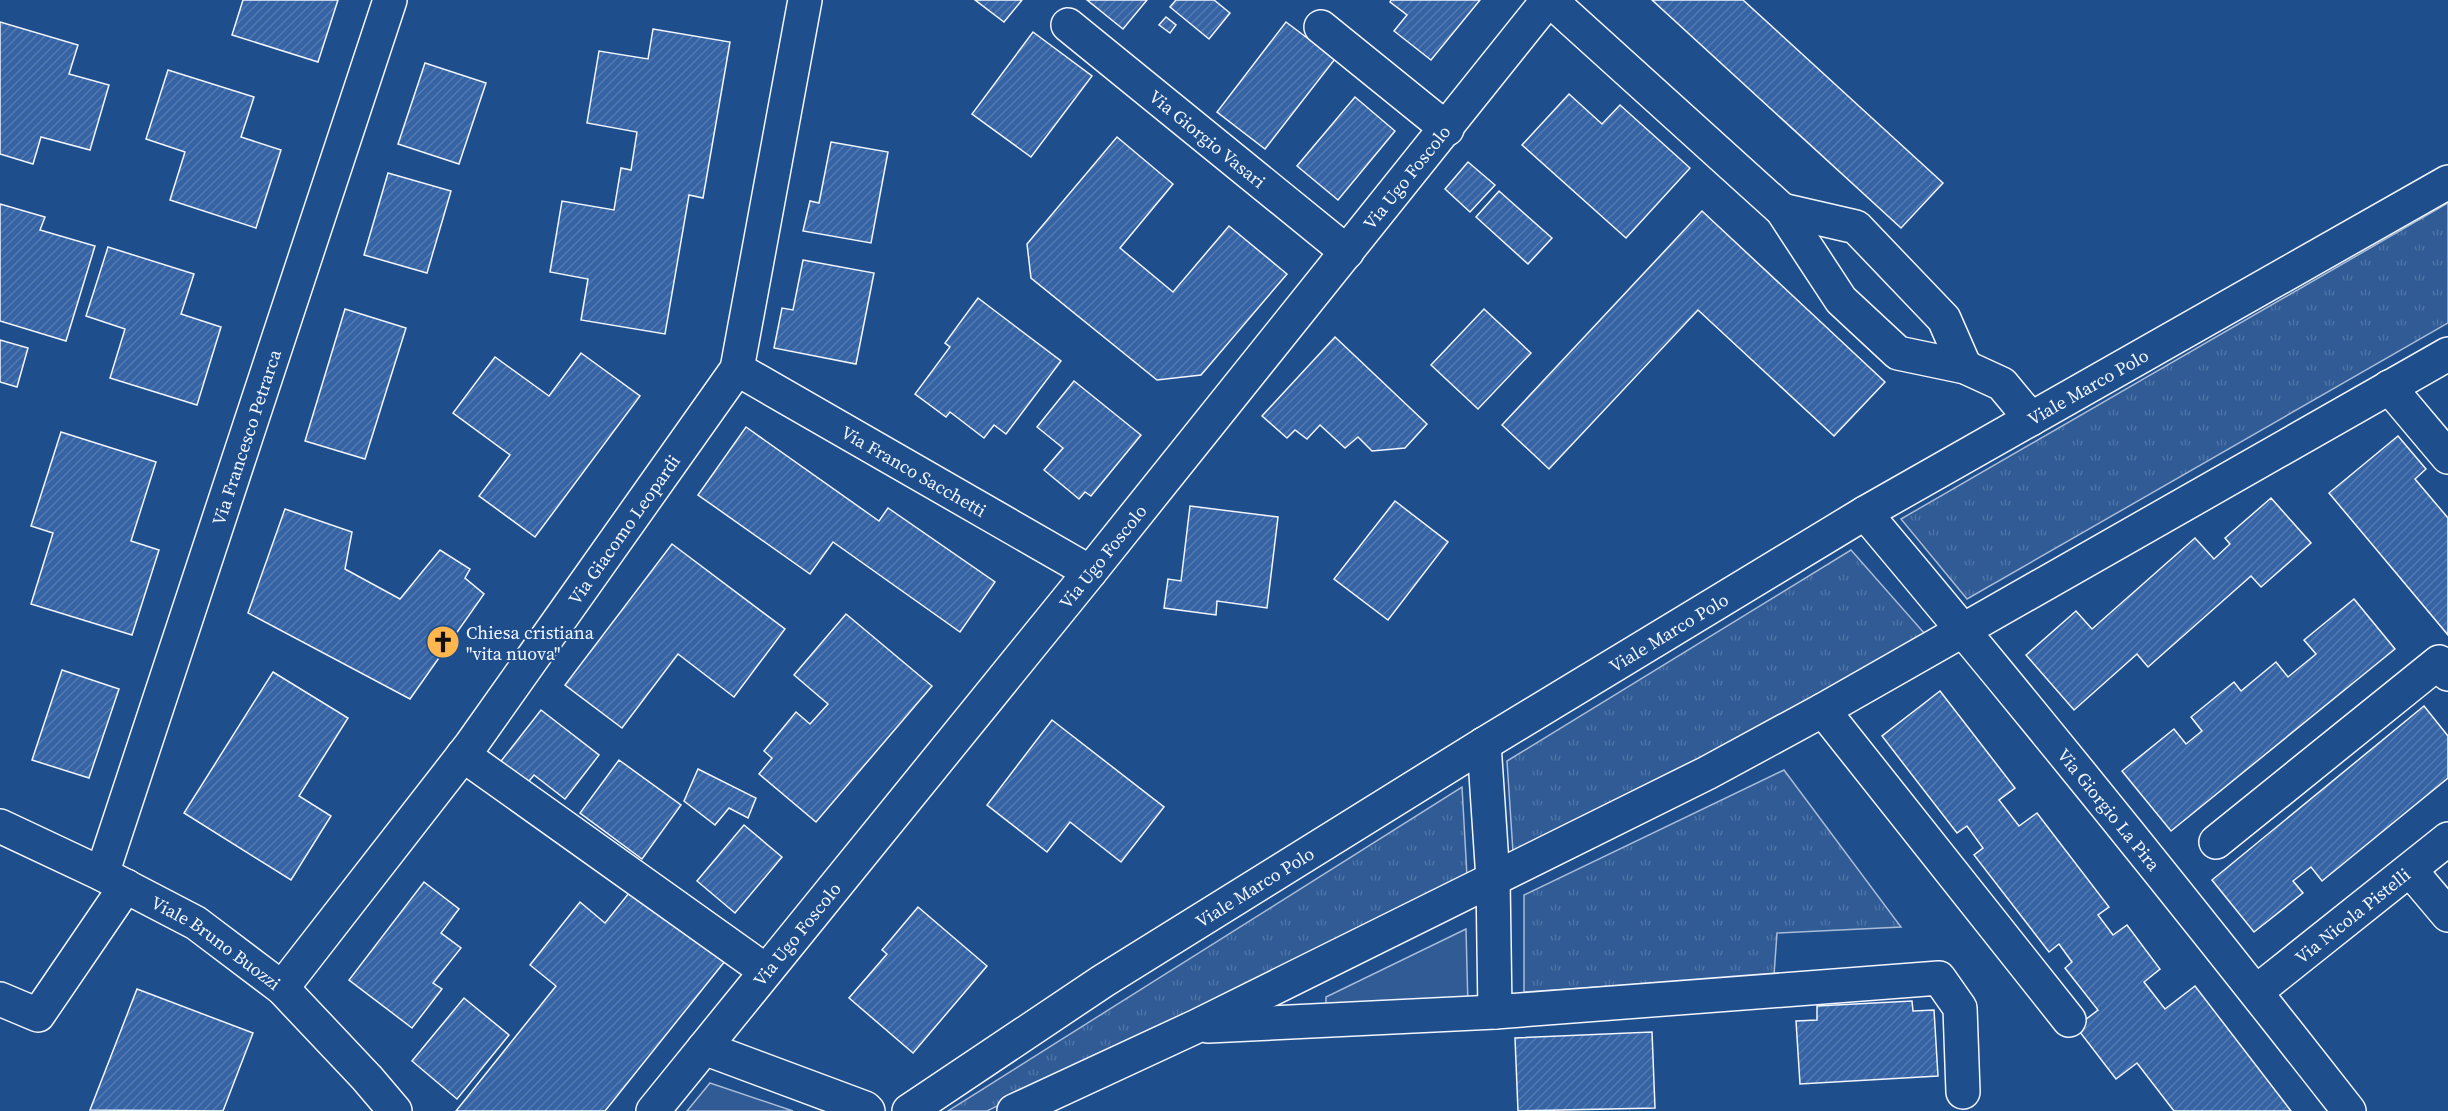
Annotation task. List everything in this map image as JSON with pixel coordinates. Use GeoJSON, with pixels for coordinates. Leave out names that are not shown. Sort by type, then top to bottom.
{"type":"FeatureCollection","features":[{"type":"Feature","properties":{"kind":"street","name":"Via Francesco Petrarca"},"geometry":{"type":"LineString","coordinates":[[0,999],[38,1014],[114,880],[390,0]]}},
{"type":"Feature","properties":{"kind":"street","name":"Via Giacomo Leopardi"},"geometry":{"type":"LineString","coordinates":[[282,988],[463,755],[737,369],[805,0]]}},
{"type":"Feature","properties":{"kind":"street","name":"Via Ugo Foscolo"},"geometry":{"type":"LineString","coordinates":[[653,1111],[1090,573],[1549,0]]}},
{"type":"Feature","properties":{"kind":"street"},"geometry":{"type":"LineString","coordinates":[[1549,0],[1782,210],[1840,300],[1898,353],[1965,367],[2002,384],[2031,419]]}},
{"type":"Feature","properties":{"kind":"street","name":"Via Giorgio Vasari"},"geometry":{"type":"LineString","coordinates":[[1068,25],[1347,252]]}},
{"type":"Feature","properties":{"kind":"street"},"geometry":{"type":"LineString","coordinates":[[1320,27],[1446,129]]}},
{"type":"Feature","properties":{"kind":"street","name":"Viale Marco Polo"},"geometry":{"type":"LineString","coordinates":[[909,1111],[1102,981],[1484,744],[1865,513],[2448,182]]}},
{"type":"Feature","properties":{"kind":"street"},"geometry":{"type":"LineString","coordinates":[[1782,210],[1856,227],[1944,319],[1965,367]]}},
{"type":"Feature","properties":{"kind":"street"},"geometry":{"type":"LineString","coordinates":[[1014,1111],[1194,1027],[1707,773],[1823,710],[2448,354]]}},
{"type":"Feature","properties":{"kind":"street","name":"Via Franco Sacchetti"},"geometry":{"type":"LineString","coordinates":[[737,369],[1090,573]]}},
{"type":"Feature","properties":{"kind":"street"},"geometry":{"type":"LineString","coordinates":[[2389,387],[2448,457]]}},
{"type":"Feature","properties":{"kind":"street","name":"Via Giorgio La Pira"},"geometry":{"type":"LineString","coordinates":[[1865,513],[2256,992],[2349,1111]]}},
{"type":"Feature","properties":{"kind":"street"},"geometry":{"type":"LineString","coordinates":[[2216,842],[2439,662],[2448,674]]}},
{"type":"Feature","properties":{"kind":"street"},"geometry":{"type":"LineString","coordinates":[[1823,710],[2069,1020]]}},
{"type":"Feature","properties":{"kind":"street"},"geometry":{"type":"LineString","coordinates":[[1484,744],[1493,879],[1495,1012]]}},
{"type":"Feature","properties":{"kind":"street"},"geometry":{"type":"LineString","coordinates":[[463,755],[766,971]]}},
{"type":"Feature","properties":{"kind":"street","name":"Viale Bruno Buozzi"},"geometry":{"type":"LineString","coordinates":[[0,826],[114,880],[196,923],[282,988],[395,1111]]}},
{"type":"Feature","properties":{"kind":"street","name":"Via Nicola Pistelli"},"geometry":{"type":"LineString","coordinates":[[2256,992],[2448,839]]}},
{"type":"Feature","properties":{"kind":"street"},"geometry":{"type":"LineString","coordinates":[[2410,870],[2448,915]]}},
{"type":"Feature","properties":{"kind":"street"},"geometry":{"type":"LineString","coordinates":[[1194,1027],[1495,1012],[1939,978],[1960,1008],[1963,1092]]}},
{"type":"Feature","properties":{"kind":"street"},"geometry":{"type":"LineString","coordinates":[[705,1048],[855,1104],[868,1111]]}},
{"type":"Feature","properties":{"kind":"green space"},"geometry":{"type":"Polygon","coordinates":[[[2448,203],[2448,323],[1967,599],[1901,519],[2448,203]]]}},
{"type":"Feature","properties":{"kind":"green space"},"geometry":{"type":"Polygon","coordinates":[[[1851,550],[1925,634],[1766,727],[1513,852],[1507,761],[1851,550]]]}},
{"type":"Feature","properties":{"kind":"green space"},"geometry":{"type":"Polygon","coordinates":[[[1784,770],[1901,927],[1777,933],[1774,975],[1524,992],[1524,895],[1784,770]]]}},
{"type":"Feature","properties":{"kind":"green space"},"geometry":{"type":"Polygon","coordinates":[[[1462,787],[1467,876],[987,1111],[948,1111],[1462,787]]]}},
{"type":"Feature","properties":{"kind":"shaded area"},"geometry":{"type":"Polygon","coordinates":[[[1466,929],[1468,1007],[1326,1015],[1326,997],[1466,929]]]}},
{"type":"Feature","properties":{"kind":"shaded area"},"geometry":{"type":"Polygon","coordinates":[[[710,1083],[793,1111],[687,1111],[710,1083]]]}},
{"type":"Feature","properties":{"kind":"building"},"geometry":{"type":"Polygon","coordinates":[[[243,0],[338,0],[318,62],[232,35],[243,0]]]}},
{"type":"Feature","properties":{"kind":"building"},"geometry":{"type":"Polygon","coordinates":[[[975,0],[1022,0],[1004,22],[975,0]]]}},
{"type":"Feature","properties":{"kind":"building"},"geometry":{"type":"Polygon","coordinates":[[[1087,0],[1147,0],[1123,29],[1087,0]]]}},
{"type":"Feature","properties":{"kind":"building"},"geometry":{"type":"Polygon","coordinates":[[[1176,0],[1214,0],[1230,13],[1209,39],[1170,7],[1176,0]]]}},
{"type":"Feature","properties":{"kind":"building"},"geometry":{"type":"Polygon","coordinates":[[[1391,0],[1480,0],[1431,60],[1394,31],[1407,15],[1390,2],[1391,0]]]}},
{"type":"Feature","properties":{"kind":"building"},"geometry":{"type":"Polygon","coordinates":[[[1652,0],[1743,0],[1943,183],[1901,228],[1652,0]]]}},
{"type":"Feature","properties":{"kind":"building"},"geometry":{"type":"Polygon","coordinates":[[[1166,17],[1176,25],[1170,33],[1159,25],[1166,17]]]}},
{"type":"Feature","properties":{"kind":"building"},"geometry":{"type":"Polygon","coordinates":[[[0,22],[78,45],[69,74],[109,85],[90,150],[41,137],[33,164],[0,154],[0,22]]]}},
{"type":"Feature","properties":{"kind":"building"},"geometry":{"type":"Polygon","coordinates":[[[1286,22],[1335,59],[1265,149],[1217,112],[1286,22]]]}},
{"type":"Feature","properties":{"kind":"building"},"geometry":{"type":"Polygon","coordinates":[[[653,29],[730,42],[703,198],[689,195],[665,334],[581,320],[588,279],[550,272],[562,201],[614,210],[621,168],[631,170],[637,132],[587,123],[599,51],[648,59],[653,29]]]}},
{"type":"Feature","properties":{"kind":"building"},"geometry":{"type":"Polygon","coordinates":[[[1033,32],[1092,76],[1031,157],[972,114],[1033,32]]]}},
{"type":"Feature","properties":{"kind":"building"},"geometry":{"type":"Polygon","coordinates":[[[425,63],[486,83],[459,164],[398,144],[425,63]]]}},
{"type":"Feature","properties":{"kind":"building"},"geometry":{"type":"Polygon","coordinates":[[[168,70],[254,97],[241,137],[281,150],[256,228],[170,200],[185,152],[146,139],[168,70]]]}},
{"type":"Feature","properties":{"kind":"building"},"geometry":{"type":"Polygon","coordinates":[[[1569,94],[1602,124],[1620,105],[1690,168],[1626,238],[1522,145],[1569,94]]]}},
{"type":"Feature","properties":{"kind":"building"},"geometry":{"type":"Polygon","coordinates":[[[1355,97],[1395,131],[1338,200],[1297,166],[1355,97]]]}},
{"type":"Feature","properties":{"kind":"building"},"geometry":{"type":"Polygon","coordinates":[[[1117,137],[1173,184],[1120,248],[1173,292],[1229,226],[1287,274],[1201,375],[1157,380],[1031,278],[1027,244],[1117,137]]]}},
{"type":"Feature","properties":{"kind":"building"},"geometry":{"type":"Polygon","coordinates":[[[831,142],[888,152],[871,243],[803,231],[810,201],[819,203],[831,142]]]}},
{"type":"Feature","properties":{"kind":"building"},"geometry":{"type":"Polygon","coordinates":[[[1468,162],[1495,185],[1470,212],[1445,189],[1468,162]]]}},
{"type":"Feature","properties":{"kind":"building"},"geometry":{"type":"Polygon","coordinates":[[[388,173],[451,191],[427,273],[364,255],[388,173]]]}},
{"type":"Feature","properties":{"kind":"building"},"geometry":{"type":"Polygon","coordinates":[[[1499,191],[1552,238],[1528,264],[1476,217],[1499,191]]]}},
{"type":"Feature","properties":{"kind":"building"},"geometry":{"type":"Polygon","coordinates":[[[0,204],[45,217],[40,230],[95,246],[66,341],[0,321],[0,204]]]}},
{"type":"Feature","properties":{"kind":"building"},"geometry":{"type":"Polygon","coordinates":[[[1702,211],[1885,382],[1834,436],[1698,310],[1549,469],[1502,425],[1702,211]]]}},
{"type":"Feature","properties":{"kind":"building"},"geometry":{"type":"Polygon","coordinates":[[[108,247],[194,274],[181,314],[221,327],[197,405],[110,378],[125,329],[86,316],[108,247]]]}},
{"type":"Feature","properties":{"kind":"building"},"geometry":{"type":"Polygon","coordinates":[[[803,260],[874,273],[856,364],[774,348],[782,308],[793,310],[803,260]]]}},
{"type":"Feature","properties":{"kind":"building"},"geometry":{"type":"Polygon","coordinates":[[[978,298],[1061,361],[1006,434],[994,425],[984,438],[950,412],[946,417],[915,394],[950,347],[945,343],[978,298]]]}},
{"type":"Feature","properties":{"kind":"building"},"geometry":{"type":"Polygon","coordinates":[[[345,309],[406,328],[365,459],[305,441],[345,309]]]}},
{"type":"Feature","properties":{"kind":"building"},"geometry":{"type":"Polygon","coordinates":[[[1484,309],[1531,353],[1478,409],[1431,365],[1484,309]]]}},
{"type":"Feature","properties":{"kind":"building"},"geometry":{"type":"Polygon","coordinates":[[[1335,337],[1427,424],[1405,448],[1372,451],[1358,437],[1345,448],[1320,425],[1307,439],[1295,430],[1287,438],[1262,416],[1335,337]]]}},
{"type":"Feature","properties":{"kind":"building"},"geometry":{"type":"Polygon","coordinates":[[[0,340],[28,348],[17,387],[0,382],[0,340]]]}},
{"type":"Feature","properties":{"kind":"building"},"geometry":{"type":"Polygon","coordinates":[[[581,353],[640,396],[535,537],[479,496],[510,455],[453,413],[495,357],[549,396],[581,353]]]}},
{"type":"Feature","properties":{"kind":"building"},"geometry":{"type":"Polygon","coordinates":[[[1074,381],[1141,435],[1091,496],[1085,492],[1079,499],[1044,470],[1063,448],[1037,427],[1074,381]]]}},
{"type":"Feature","properties":{"kind":"building"},"geometry":{"type":"Polygon","coordinates":[[[746,427],[879,521],[888,508],[995,582],[960,632],[833,542],[810,574],[698,495],[746,427]]]}},
{"type":"Feature","properties":{"kind":"building"},"geometry":{"type":"Polygon","coordinates":[[[61,432],[156,462],[131,541],[159,550],[132,635],[31,604],[53,533],[31,526],[61,432]]]}},
{"type":"Feature","properties":{"kind":"building"},"geometry":{"type":"Polygon","coordinates":[[[2398,436],[2426,469],[2415,479],[2448,518],[2448,635],[2329,493],[2398,436]]]}},
{"type":"Feature","properties":{"kind":"building"},"geometry":{"type":"Polygon","coordinates":[[[2271,498],[2311,543],[2261,587],[2251,576],[2148,667],[2137,654],[2074,710],[2026,655],[2076,611],[2092,629],[2195,538],[2214,559],[2230,544],[2225,538],[2271,498]]]}},
{"type":"Feature","properties":{"kind":"building"},"geometry":{"type":"Polygon","coordinates":[[[1395,501],[1448,542],[1388,620],[1334,579],[1395,501]]]}},
{"type":"Feature","properties":{"kind":"building"},"geometry":{"type":"Polygon","coordinates":[[[1190,506],[1278,517],[1267,608],[1217,601],[1216,615],[1164,608],[1168,579],[1181,581],[1190,506]]]}},
{"type":"Feature","properties":{"kind":"building"},"geometry":{"type":"Polygon","coordinates":[[[285,509],[352,532],[345,569],[400,599],[440,550],[470,569],[465,578],[484,594],[410,699],[248,613],[285,509]]]}},
{"type":"Feature","properties":{"kind":"building"},"geometry":{"type":"Polygon","coordinates":[[[672,544],[785,629],[734,697],[678,654],[622,728],[565,685],[672,544]]]}},
{"type":"Feature","properties":{"kind":"building"},"geometry":{"type":"Polygon","coordinates":[[[2354,599],[2395,649],[2171,831],[2122,771],[2174,729],[2186,744],[2202,731],[2191,717],[2234,682],[2241,691],[2276,662],[2288,677],[2316,654],[2304,640],[2354,599]]]}},
{"type":"Feature","properties":{"kind":"building"},"geometry":{"type":"Polygon","coordinates":[[[846,614],[932,686],[816,822],[759,774],[772,758],[764,751],[796,712],[810,724],[828,704],[794,675],[846,614]]]}},
{"type":"Feature","properties":{"kind":"building"},"geometry":{"type":"Polygon","coordinates":[[[62,670],[119,689],[89,778],[32,760],[62,670]]]}},
{"type":"Feature","properties":{"kind":"building"},"geometry":{"type":"Polygon","coordinates":[[[273,672],[348,718],[299,796],[331,816],[291,880],[184,813],[273,672]]]}},
{"type":"Feature","properties":{"kind":"building"},"geometry":{"type":"Polygon","coordinates":[[[1940,691],[2015,788],[1999,800],[2019,826],[2037,813],[2109,907],[2098,915],[2113,935],[2127,925],[2160,969],[2144,982],[2165,1009],[2195,986],[2291,1111],[2174,1111],[2137,1063],[2116,1079],[2076,1027],[2098,1010],[2065,968],[2072,962],[2059,944],[2049,952],[1974,855],[1983,848],[1967,826],[1957,833],[1882,736],[1940,691]]]}},
{"type":"Feature","properties":{"kind":"building"},"geometry":{"type":"Polygon","coordinates":[[[2424,706],[2448,736],[2448,778],[2322,881],[2311,867],[2293,881],[2303,893],[2254,932],[2212,880],[2424,706]]]}},
{"type":"Feature","properties":{"kind":"building"},"geometry":{"type":"Polygon","coordinates":[[[541,710],[599,755],[565,799],[534,775],[525,786],[498,765],[541,710]]]}},
{"type":"Feature","properties":{"kind":"building"},"geometry":{"type":"Polygon","coordinates":[[[1052,720],[1164,807],[1121,862],[1070,822],[1047,852],[987,805],[1052,720]]]}},
{"type":"Feature","properties":{"kind":"building"},"geometry":{"type":"Polygon","coordinates":[[[619,760],[681,805],[642,859],[580,813],[619,760]]]}},
{"type":"Feature","properties":{"kind":"building"},"geometry":{"type":"Polygon","coordinates":[[[698,769],[756,798],[748,818],[729,808],[715,825],[684,801],[698,769]]]}},
{"type":"Feature","properties":{"kind":"building"},"geometry":{"type":"Polygon","coordinates":[[[744,825],[782,857],[735,913],[697,881],[744,825]]]}},
{"type":"Feature","properties":{"kind":"building"},"geometry":{"type":"Polygon","coordinates":[[[424,882],[459,909],[441,933],[461,948],[433,983],[442,989],[412,1028],[349,980],[424,882]]]}},
{"type":"Feature","properties":{"kind":"building"},"geometry":{"type":"Polygon","coordinates":[[[633,888],[725,961],[605,1111],[456,1111],[556,986],[530,965],[580,902],[605,923],[633,888]]]}},
{"type":"Feature","properties":{"kind":"building"},"geometry":{"type":"Polygon","coordinates":[[[918,907],[987,966],[913,1053],[849,998],[887,954],[882,950],[918,907]]]}},
{"type":"Feature","properties":{"kind":"building"},"geometry":{"type":"Polygon","coordinates":[[[137,989],[253,1033],[223,1111],[90,1110],[137,989]]]}},
{"type":"Feature","properties":{"kind":"building"},"geometry":{"type":"Polygon","coordinates":[[[464,998],[509,1035],[457,1099],[412,1061],[464,998]]]}},
{"type":"Feature","properties":{"kind":"building"},"geometry":{"type":"Polygon","coordinates":[[[1912,1001],[1913,1011],[1934,1010],[1938,1076],[1800,1084],[1796,1021],[1817,1020],[1817,1006],[1912,1001]]]}},
{"type":"Feature","properties":{"kind":"building"},"geometry":{"type":"Polygon","coordinates":[[[1652,1032],[1655,1108],[1518,1111],[1515,1038],[1652,1032]]]}},
{"type":"Feature","properties":{"kind":"place","name":"Chiesa cristiana \"vita nuova\""},"geometry":{"type":"Point","coordinates":[443,642]}}]}
